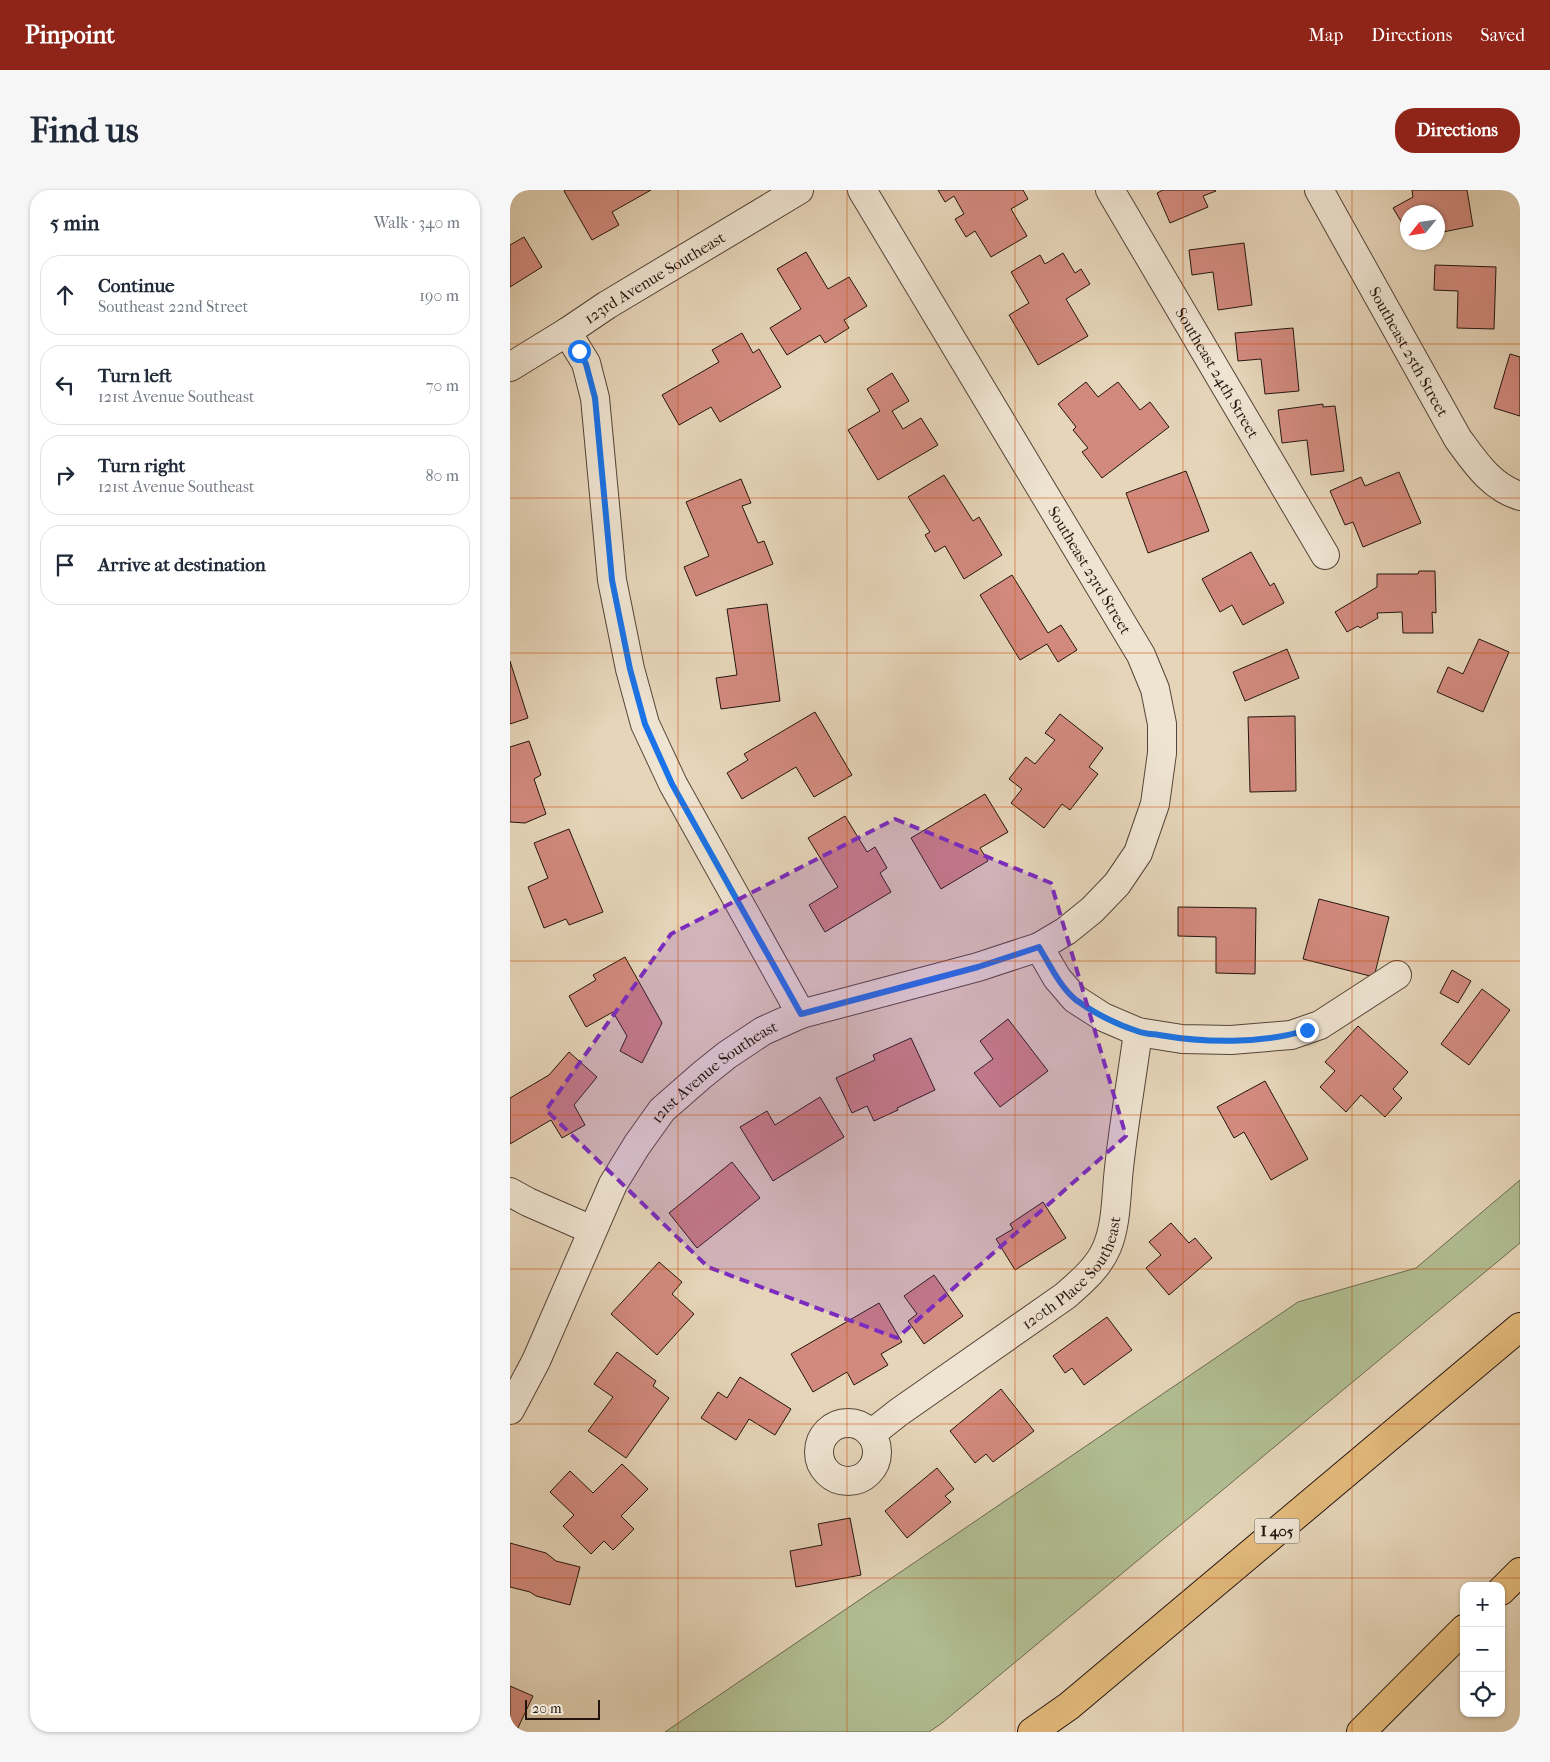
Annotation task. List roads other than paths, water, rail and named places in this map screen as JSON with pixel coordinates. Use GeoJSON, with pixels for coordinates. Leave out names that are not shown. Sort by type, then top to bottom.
{"type":"FeatureCollection","features":[{"type":"Feature","properties":{"kind":"highway","name":"I 405"},"geometry":{"type":"LineString","coordinates":[[1032,1732],[1069,1706],[1520,1327]]}},
{"type":"Feature","properties":{"kind":"highway"},"geometry":{"type":"LineString","coordinates":[[1505,1587],[1520,1572]]}},
{"type":"Feature","properties":{"kind":"highway"},"geometry":{"type":"LineString","coordinates":[[1361,1732],[1460,1633]]}},
{"type":"Feature","properties":{"kind":"street","name":"123rd Avenue Southeast"},"geometry":{"type":"LineString","coordinates":[[510,367],[607,305],[799,190]]}},
{"type":"Feature","properties":{"kind":"street","name":"Southeast 23rd Street"},"geometry":{"type":"LineString","coordinates":[[862,190],[1141,655],[1155,689],[1162,724],[1162,752],[1155,804],[1138,853],[1117,884],[1092,910],[1066,931],[1039,947]]}},
{"type":"Feature","properties":{"kind":"street","name":"Southeast 24th Street"},"geometry":{"type":"LineString","coordinates":[[1110,190],[1325,555]]}},
{"type":"Feature","properties":{"kind":"street","name":"Southeast 25th Street"},"geometry":{"type":"LineString","coordinates":[[1319,190],[1458,439],[1482,470],[1500,487],[1520,496]]}},
{"type":"Feature","properties":{"kind":"street"},"geometry":{"type":"LineString","coordinates":[[567,332],[586,364],[595,398],[612,580],[630,669],[645,724],[672,784],[801,1014]]}},
{"type":"Feature","properties":{"kind":"street"},"geometry":{"type":"LineString","coordinates":[[1039,947],[1057,978],[1075,999],[1103,1016],[1138,1032],[1192,1039],[1231,1040],[1291,1035],[1320,1025],[1397,975]]}},
{"type":"Feature","properties":{"kind":"street","name":"121st Avenue Southeast"},"geometry":{"type":"LineString","coordinates":[[510,1410],[536,1361],[613,1184],[637,1145],[662,1110],[727,1055],[763,1031],[801,1014],[978,967],[1039,947]]}},
{"type":"Feature","properties":{"kind":"street","name":"120th Place Southeast"},"geometry":{"type":"LineString","coordinates":[[871,1434],[899,1412],[1066,1296],[1081,1283],[1098,1263],[1107,1247],[1113,1225],[1138,1032]]}},
{"type":"Feature","properties":{"kind":"street"},"geometry":{"type":"LineString","coordinates":[[510,1192],[528,1202],[592,1230]]}}]}
